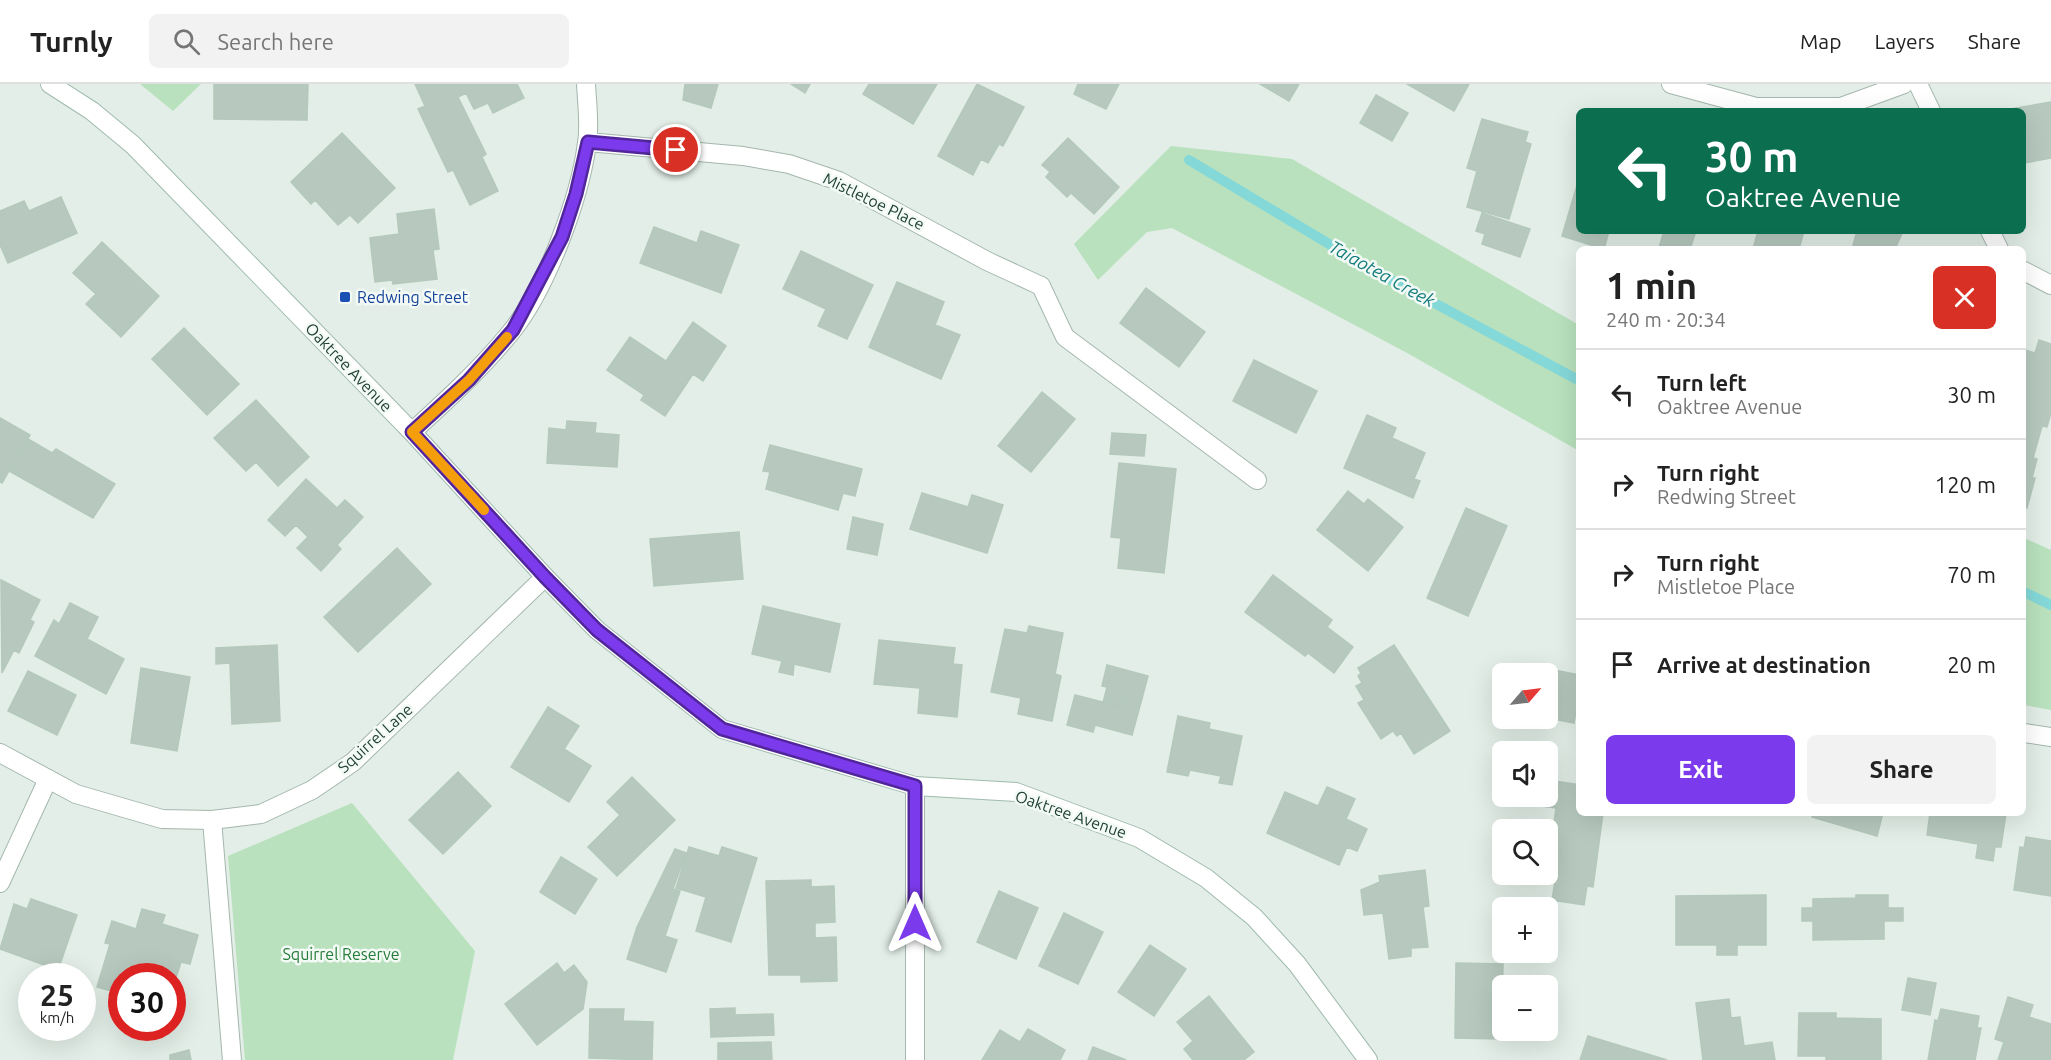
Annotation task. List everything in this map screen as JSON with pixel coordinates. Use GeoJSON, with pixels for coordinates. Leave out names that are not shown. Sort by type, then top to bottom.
{"type":"FeatureCollection","features":[{"type":"Feature","properties":{"kind":"street","name":"Oaktree Avenue"},"geometry":{"type":"LineString","coordinates":[[50,84],[92,111],[133,145],[412,432],[545,577],[597,630],[722,729],[915,786],[1016,792],[1139,838],[1206,878],[1254,917],[1297,964],[1368,1060]]}},
{"type":"Feature","properties":{"kind":"street"},"geometry":{"type":"LineString","coordinates":[[412,432],[469,380],[513,330],[562,237],[576,194],[588,142],[586,84]]}},
{"type":"Feature","properties":{"kind":"street"},"geometry":{"type":"LineString","coordinates":[[1671,84],[1756,107],[1841,107],[1905,84]]}},
{"type":"Feature","properties":{"kind":"street"},"geometry":{"type":"LineString","coordinates":[[1918,84],[1930,108]]}},
{"type":"Feature","properties":{"kind":"street","name":"Mistletoe Place"},"geometry":{"type":"LineString","coordinates":[[588,142],[743,156],[789,164],[838,181],[987,261],[1041,286],[1065,337],[1257,480]]}},
{"type":"Feature","properties":{"kind":"street"},"geometry":{"type":"LineString","coordinates":[[2026,272],[2051,285]]}},
{"type":"Feature","properties":{"kind":"street","name":"Squirrel Lane"},"geometry":{"type":"LineString","coordinates":[[0,753],[76,794],[115,808],[162,819],[212,820],[261,814],[312,790],[353,762],[545,577]]}},
{"type":"Feature","properties":{"kind":"street"},"geometry":{"type":"LineString","coordinates":[[2026,733],[2051,737]]}},
{"type":"Feature","properties":{"kind":"street"},"geometry":{"type":"LineString","coordinates":[[0,883],[48,779]]}},
{"type":"Feature","properties":{"kind":"street"},"geometry":{"type":"LineString","coordinates":[[915,786],[915,1060]]}},
{"type":"Feature","properties":{"kind":"street"},"geometry":{"type":"LineString","coordinates":[[212,820],[232,1060]]}},
{"type":"Feature","properties":{"kind":"green space"},"geometry":{"type":"Polygon","coordinates":[[[140,84],[201,84],[173,111],[140,84]]]}},
{"type":"Feature","properties":{"kind":"green space"},"geometry":{"type":"Polygon","coordinates":[[[1171,146],[1292,159],[1576,323],[1576,449],[1409,354],[1172,228],[1147,232],[1098,280],[1074,244],[1171,146]]]}},
{"type":"Feature","properties":{"kind":"green space"},"geometry":{"type":"Polygon","coordinates":[[[2026,539],[2051,550],[2051,710],[2026,705],[2026,539]]]}},
{"type":"Feature","properties":{"kind":"green space","name":"Squirrel Reserve"},"geometry":{"type":"Polygon","coordinates":[[[352,803],[475,951],[453,1060],[245,1060],[228,856],[352,803]]]}},
{"type":"Feature","properties":{"kind":"building"},"geometry":{"type":"Polygon","coordinates":[[[214,84],[308,84],[307,120],[214,119],[214,84]]]}},
{"type":"Feature","properties":{"kind":"building"},"geometry":{"type":"Polygon","coordinates":[[[415,84],[517,84],[524,98],[493,113],[488,103],[474,109],[466,93],[458,97],[486,154],[482,157],[498,191],[470,205],[453,170],[448,172],[418,109],[425,106],[415,84]]]}},
{"type":"Feature","properties":{"kind":"building"},"geometry":{"type":"Polygon","coordinates":[[[685,84],[718,84],[711,108],[683,100],[685,84]]]}},
{"type":"Feature","properties":{"kind":"building"},"geometry":{"type":"Polygon","coordinates":[[[791,84],[810,84],[805,93],[791,84]]]}},
{"type":"Feature","properties":{"kind":"building"},"geometry":{"type":"Polygon","coordinates":[[[869,84],[937,84],[913,124],[863,94],[869,84]]]}},
{"type":"Feature","properties":{"kind":"building"},"geometry":{"type":"Polygon","coordinates":[[[977,84],[1024,107],[1003,146],[999,144],[988,163],[981,159],[973,175],[938,156],[977,84]]]}},
{"type":"Feature","properties":{"kind":"building"},"geometry":{"type":"Polygon","coordinates":[[[1078,84],[1119,84],[1106,109],[1074,94],[1078,84]]]}},
{"type":"Feature","properties":{"kind":"building"},"geometry":{"type":"Polygon","coordinates":[[[1260,84],[1299,84],[1289,101],[1260,84]]]}},
{"type":"Feature","properties":{"kind":"building"},"geometry":{"type":"Polygon","coordinates":[[[1407,84],[1469,84],[1454,111],[1407,84]]]}},
{"type":"Feature","properties":{"kind":"building"},"geometry":{"type":"Polygon","coordinates":[[[1376,95],[1408,113],[1392,141],[1360,123],[1376,95]]]}},
{"type":"Feature","properties":{"kind":"building"},"geometry":{"type":"Polygon","coordinates":[[[2051,102],[2051,158],[2026,163],[2026,108],[2017,108],[2051,102]]]}},
{"type":"Feature","properties":{"kind":"building"},"geometry":{"type":"Polygon","coordinates":[[[1482,119],[1528,132],[1525,142],[1531,144],[1509,219],[1467,207],[1477,171],[1467,168],[1482,119]]]}},
{"type":"Feature","properties":{"kind":"building"},"geometry":{"type":"Polygon","coordinates":[[[342,133],[395,188],[358,223],[350,215],[338,225],[315,200],[311,204],[291,182],[342,133]]]}},
{"type":"Feature","properties":{"kind":"building"},"geometry":{"type":"Polygon","coordinates":[[[1068,138],[1119,187],[1094,214],[1071,193],[1067,197],[1046,177],[1050,172],[1042,165],[1068,138]]]}},
{"type":"Feature","properties":{"kind":"building"},"geometry":{"type":"Polygon","coordinates":[[[1576,189],[1576,234],[1608,234],[1605,246],[1594,246],[1562,236],[1576,189]]]}},
{"type":"Feature","properties":{"kind":"building"},"geometry":{"type":"Polygon","coordinates":[[[61,197],[77,233],[8,263],[0,245],[0,211],[24,201],[29,211],[61,197]]]}},
{"type":"Feature","properties":{"kind":"building"},"geometry":{"type":"Polygon","coordinates":[[[434,209],[439,249],[433,250],[437,279],[393,284],[392,280],[375,282],[370,238],[399,234],[397,214],[434,209]]]}},
{"type":"Feature","properties":{"kind":"building"},"geometry":{"type":"Polygon","coordinates":[[[1482,213],[1530,229],[1520,257],[1482,244],[1485,234],[1476,231],[1482,213]]]}},
{"type":"Feature","properties":{"kind":"building"},"geometry":{"type":"Polygon","coordinates":[[[654,227],[697,243],[701,231],[739,245],[721,293],[640,263],[654,227]]]}},
{"type":"Feature","properties":{"kind":"building"},"geometry":{"type":"Polygon","coordinates":[[[1663,234],[1695,234],[1691,246],[1660,246],[1663,234]]]}},
{"type":"Feature","properties":{"kind":"building"},"geometry":{"type":"Polygon","coordinates":[[[1757,234],[1803,234],[1800,246],[1754,246],[1757,234]]]}},
{"type":"Feature","properties":{"kind":"building"},"geometry":{"type":"Polygon","coordinates":[[[1856,234],[1902,234],[1896,246],[1853,246],[1856,234]]]}},
{"type":"Feature","properties":{"kind":"building"},"geometry":{"type":"Polygon","coordinates":[[[102,242],[159,296],[121,337],[86,304],[96,294],[73,273],[102,242]]]}},
{"type":"Feature","properties":{"kind":"building"},"geometry":{"type":"Polygon","coordinates":[[[801,251],[873,285],[847,339],[818,326],[826,309],[783,289],[801,251]]]}},
{"type":"Feature","properties":{"kind":"building"},"geometry":{"type":"Polygon","coordinates":[[[897,282],[944,302],[935,325],[960,335],[941,379],[869,347],[897,282]]]}},
{"type":"Feature","properties":{"kind":"building"},"geometry":{"type":"Polygon","coordinates":[[[1146,288],[1205,332],[1179,367],[1120,323],[1146,288]]]}},
{"type":"Feature","properties":{"kind":"building"},"geometry":{"type":"Polygon","coordinates":[[[693,322],[726,346],[703,381],[693,374],[665,416],[641,400],[644,395],[607,370],[630,337],[666,361],[693,322]]]}},
{"type":"Feature","properties":{"kind":"building"},"geometry":{"type":"Polygon","coordinates":[[[184,328],[239,384],[207,415],[152,359],[184,328]]]}},
{"type":"Feature","properties":{"kind":"building"},"geometry":{"type":"Polygon","coordinates":[[[2039,340],[2051,344],[2051,413],[2047,427],[2042,426],[2033,458],[2037,459],[2032,478],[2035,478],[2027,508],[2026,350],[2035,353],[2039,340]]]}},
{"type":"Feature","properties":{"kind":"building"},"geometry":{"type":"Polygon","coordinates":[[[1254,360],[1317,391],[1296,433],[1233,401],[1254,360]]]}},
{"type":"Feature","properties":{"kind":"building"},"geometry":{"type":"Polygon","coordinates":[[[1042,392],[1075,419],[1031,472],[998,446],[1042,392]]]}},
{"type":"Feature","properties":{"kind":"building"},"geometry":{"type":"Polygon","coordinates":[[[256,400],[309,457],[278,486],[256,462],[246,471],[214,438],[256,400]]]}},
{"type":"Feature","properties":{"kind":"building"},"geometry":{"type":"Polygon","coordinates":[[[1367,415],[1396,428],[1392,438],[1425,453],[1414,479],[1420,481],[1413,498],[1344,468],[1367,415]]]}},
{"type":"Feature","properties":{"kind":"building"},"geometry":{"type":"Polygon","coordinates":[[[0,418],[30,435],[2,483],[0,482],[0,418]]]}},
{"type":"Feature","properties":{"kind":"building"},"geometry":{"type":"Polygon","coordinates":[[[567,421],[596,423],[595,433],[619,435],[617,467],[547,463],[549,428],[566,430],[567,421]]]}},
{"type":"Feature","properties":{"kind":"building"},"geometry":{"type":"Polygon","coordinates":[[[1112,433],[1146,435],[1144,456],[1110,454],[1112,433]]]}},
{"type":"Feature","properties":{"kind":"building"},"geometry":{"type":"Polygon","coordinates":[[[28,439],[52,453],[56,449],[115,484],[93,518],[9,471],[28,439]]]}},
{"type":"Feature","properties":{"kind":"building"},"geometry":{"type":"Polygon","coordinates":[[[770,445],[862,469],[855,496],[843,493],[838,510],[766,489],[770,472],[763,471],[770,445]]]}},
{"type":"Feature","properties":{"kind":"building"},"geometry":{"type":"Polygon","coordinates":[[[1119,463],[1176,469],[1164,573],[1118,568],[1121,538],[1111,537],[1119,463]]]}},
{"type":"Feature","properties":{"kind":"building"},"geometry":{"type":"Polygon","coordinates":[[[306,479],[337,508],[345,500],[363,517],[337,545],[341,549],[321,571],[297,548],[308,537],[296,525],[285,536],[268,520],[306,479]]]}},
{"type":"Feature","properties":{"kind":"building"},"geometry":{"type":"Polygon","coordinates":[[[1348,491],[1364,504],[1368,499],[1403,527],[1368,571],[1317,530],[1348,491]]]}},
{"type":"Feature","properties":{"kind":"building"},"geometry":{"type":"Polygon","coordinates":[[[922,493],[968,507],[972,495],[1003,505],[987,553],[910,529],[922,493]]]}},
{"type":"Feature","properties":{"kind":"building"},"geometry":{"type":"Polygon","coordinates":[[[1466,508],[1507,526],[1468,616],[1427,598],[1466,508]]]}},
{"type":"Feature","properties":{"kind":"building"},"geometry":{"type":"Polygon","coordinates":[[[853,517],[883,524],[877,555],[847,549],[853,517]]]}},
{"type":"Feature","properties":{"kind":"building"},"geometry":{"type":"Polygon","coordinates":[[[739,532],[743,579],[654,586],[650,539],[739,532]]]}},
{"type":"Feature","properties":{"kind":"building"},"geometry":{"type":"Polygon","coordinates":[[[397,548],[431,584],[358,652],[324,617],[397,548]]]}},
{"type":"Feature","properties":{"kind":"building"},"geometry":{"type":"Polygon","coordinates":[[[1273,575],[1332,620],[1327,627],[1353,647],[1334,673],[1308,653],[1305,656],[1245,612],[1273,575]]]}},
{"type":"Feature","properties":{"kind":"building"},"geometry":{"type":"Polygon","coordinates":[[[1,580],[40,600],[30,620],[34,622],[19,653],[14,650],[2,673],[1,580]]]}},
{"type":"Feature","properties":{"kind":"building"},"geometry":{"type":"Polygon","coordinates":[[[70,603],[98,617],[87,639],[124,659],[106,694],[35,656],[54,620],[59,624],[70,603]]]}},
{"type":"Feature","properties":{"kind":"building"},"geometry":{"type":"Polygon","coordinates":[[[763,606],[840,624],[830,672],[794,664],[793,675],[779,672],[782,661],[752,654],[763,606]]]}},
{"type":"Feature","properties":{"kind":"building"},"geometry":{"type":"Polygon","coordinates":[[[1029,626],[1063,633],[1055,674],[1061,676],[1052,721],[1018,714],[1021,698],[991,692],[1005,629],[1027,633],[1029,626]]]}},
{"type":"Feature","properties":{"kind":"building"},"geometry":{"type":"Polygon","coordinates":[[[879,640],[955,648],[953,664],[962,665],[957,717],[918,713],[920,688],[874,684],[879,640]]]}},
{"type":"Feature","properties":{"kind":"building"},"geometry":{"type":"Polygon","coordinates":[[[277,645],[280,721],[232,724],[230,663],[216,664],[216,648],[277,645]]]}},
{"type":"Feature","properties":{"kind":"building"},"geometry":{"type":"Polygon","coordinates":[[[1394,645],[1450,731],[1414,754],[1401,733],[1397,736],[1393,731],[1381,739],[1358,703],[1364,700],[1356,686],[1362,683],[1358,676],[1361,673],[1358,668],[1394,645]]]}},
{"type":"Feature","properties":{"kind":"building"},"geometry":{"type":"Polygon","coordinates":[[[1107,665],[1148,676],[1140,706],[1120,701],[1118,706],[1103,703],[1107,687],[1102,686],[1107,665]]]}},
{"type":"Feature","properties":{"kind":"building"},"geometry":{"type":"Polygon","coordinates":[[[141,668],[190,677],[177,751],[131,743],[141,668]]]}},
{"type":"Feature","properties":{"kind":"building"},"geometry":{"type":"Polygon","coordinates":[[[28,671],[76,695],[57,735],[8,711],[28,671]]]}},
{"type":"Feature","properties":{"kind":"building"},"geometry":{"type":"Polygon","coordinates":[[[1558,671],[1576,674],[1574,723],[1558,720],[1558,671]]]}},
{"type":"Feature","properties":{"kind":"building"},"geometry":{"type":"Polygon","coordinates":[[[1075,695],[1118,706],[1120,701],[1140,706],[1132,735],[1095,725],[1093,732],[1067,725],[1075,695]]]}},
{"type":"Feature","properties":{"kind":"building"},"geometry":{"type":"Polygon","coordinates":[[[548,707],[579,726],[564,749],[591,766],[569,802],[511,767],[548,707]]]}},
{"type":"Feature","properties":{"kind":"building"},"geometry":{"type":"Polygon","coordinates":[[[1178,716],[1210,723],[1209,729],[1242,736],[1232,785],[1219,783],[1221,776],[1190,770],[1188,776],[1167,772],[1178,716]]]}},
{"type":"Feature","properties":{"kind":"building"},"geometry":{"type":"Polygon","coordinates":[[[458,772],[491,806],[443,854],[409,820],[458,772]]]}},
{"type":"Feature","properties":{"kind":"building"},"geometry":{"type":"Polygon","coordinates":[[[632,777],[675,820],[617,876],[588,847],[620,815],[607,802],[632,777]]]}},
{"type":"Feature","properties":{"kind":"building"},"geometry":{"type":"Polygon","coordinates":[[[1558,782],[1576,784],[1576,816],[1603,816],[1593,887],[1587,886],[1584,905],[1558,901],[1558,897],[1552,897],[1554,885],[1558,885],[1558,819],[1554,819],[1556,808],[1549,807],[1558,807],[1558,782]]]}},
{"type":"Feature","properties":{"kind":"building"},"geometry":{"type":"Polygon","coordinates":[[[1327,787],[1355,799],[1346,819],[1367,829],[1357,851],[1347,847],[1339,865],[1267,833],[1285,792],[1318,806],[1327,787]]]}},
{"type":"Feature","properties":{"kind":"building"},"geometry":{"type":"Polygon","coordinates":[[[1812,816],[1882,816],[1877,836],[1812,816]]]}},
{"type":"Feature","properties":{"kind":"building"},"geometry":{"type":"Polygon","coordinates":[[[1930,816],[2006,816],[2001,847],[1995,847],[1993,861],[1976,858],[1978,844],[1927,835],[1930,816]]]}},
{"type":"Feature","properties":{"kind":"building"},"geometry":{"type":"Polygon","coordinates":[[[2026,837],[2051,841],[2051,896],[2014,890],[2020,847],[2024,848],[2026,837]]]}},
{"type":"Feature","properties":{"kind":"building"},"geometry":{"type":"Polygon","coordinates":[[[689,847],[719,856],[722,847],[757,858],[731,942],[696,931],[706,897],[676,888],[689,847]]]}},
{"type":"Feature","properties":{"kind":"building"},"geometry":{"type":"Polygon","coordinates":[[[675,849],[686,853],[673,889],[680,891],[665,936],[637,927],[675,849]]]}},
{"type":"Feature","properties":{"kind":"building"},"geometry":{"type":"Polygon","coordinates":[[[561,857],[597,879],[575,914],[540,892],[561,857]]]}},
{"type":"Feature","properties":{"kind":"building"},"geometry":{"type":"Polygon","coordinates":[[[1425,870],[1429,906],[1423,907],[1428,947],[1411,948],[1411,956],[1389,959],[1383,913],[1364,915],[1361,890],[1380,882],[1379,876],[1425,870]]]}},
{"type":"Feature","properties":{"kind":"building"},"geometry":{"type":"Polygon","coordinates":[[[811,880],[811,887],[834,886],[835,922],[815,923],[815,938],[836,937],[837,981],[801,982],[801,975],[769,975],[766,881],[811,880]]]}},
{"type":"Feature","properties":{"kind":"building"},"geometry":{"type":"Polygon","coordinates":[[[999,891],[1038,908],[1016,959],[977,942],[999,891]]]}},
{"type":"Feature","properties":{"kind":"building"},"geometry":{"type":"Polygon","coordinates":[[[1766,895],[1766,945],[1737,945],[1737,955],[1717,955],[1717,945],[1676,945],[1676,896],[1766,895]]]}},
{"type":"Feature","properties":{"kind":"building"},"geometry":{"type":"Polygon","coordinates":[[[1856,895],[1888,895],[1888,908],[1903,908],[1903,921],[1884,921],[1884,939],[1813,940],[1813,921],[1802,921],[1802,908],[1813,908],[1813,899],[1856,898],[1856,895]]]}},
{"type":"Feature","properties":{"kind":"building"},"geometry":{"type":"Polygon","coordinates":[[[31,899],[77,915],[60,963],[39,963],[0,949],[14,904],[27,909],[31,899]]]}},
{"type":"Feature","properties":{"kind":"building"},"geometry":{"type":"Polygon","coordinates":[[[142,909],[165,915],[162,924],[198,935],[190,964],[181,962],[108,963],[108,990],[97,987],[110,944],[105,943],[112,921],[136,929],[142,909]]]}},
{"type":"Feature","properties":{"kind":"building"},"geometry":{"type":"Polygon","coordinates":[[[1064,913],[1103,932],[1078,984],[1039,966],[1064,913]]]}},
{"type":"Feature","properties":{"kind":"building"},"geometry":{"type":"Polygon","coordinates":[[[637,927],[677,940],[666,972],[627,959],[637,927]]]}},
{"type":"Feature","properties":{"kind":"building"},"geometry":{"type":"Polygon","coordinates":[[[1150,945],[1186,969],[1154,1016],[1118,992],[1150,945]]]}},
{"type":"Feature","properties":{"kind":"building"},"geometry":{"type":"Polygon","coordinates":[[[557,963],[564,973],[574,965],[587,982],[583,1009],[537,1045],[505,1004],[557,963]]]}},
{"type":"Feature","properties":{"kind":"building"},"geometry":{"type":"Polygon","coordinates":[[[1456,963],[1503,964],[1503,975],[1492,975],[1492,1039],[1455,1038],[1456,963]]]}},
{"type":"Feature","properties":{"kind":"building"},"geometry":{"type":"Polygon","coordinates":[[[1908,978],[1936,983],[1930,1015],[1902,1010],[1908,978]]]}},
{"type":"Feature","properties":{"kind":"building"},"geometry":{"type":"Polygon","coordinates":[[[1209,996],[1254,1052],[1244,1060],[1193,1060],[1184,1049],[1193,1041],[1177,1022],[1209,996]]]}},
{"type":"Feature","properties":{"kind":"building"},"geometry":{"type":"Polygon","coordinates":[[[2008,997],[2033,1005],[2029,1017],[2051,1024],[2051,1060],[1998,1060],[2004,1042],[1995,1039],[2008,997]]]}},
{"type":"Feature","properties":{"kind":"building"},"geometry":{"type":"Polygon","coordinates":[[[1729,999],[1731,1018],[1740,1017],[1744,1046],[1772,1042],[1775,1060],[1703,1060],[1696,1003],[1729,999]]]}},
{"type":"Feature","properties":{"kind":"building"},"geometry":{"type":"Polygon","coordinates":[[[735,1008],[735,1015],[773,1014],[774,1035],[711,1037],[710,1009],[735,1008]]]}},
{"type":"Feature","properties":{"kind":"building"},"geometry":{"type":"Polygon","coordinates":[[[590,1009],[624,1009],[623,1021],[653,1022],[652,1060],[589,1058],[590,1009]]]}},
{"type":"Feature","properties":{"kind":"building"},"geometry":{"type":"Polygon","coordinates":[[[1941,1009],[1979,1016],[1977,1028],[1981,1028],[1975,1060],[1928,1060],[1935,1020],[1938,1021],[1941,1009]]]}},
{"type":"Feature","properties":{"kind":"building"},"geometry":{"type":"Polygon","coordinates":[[[1799,1013],[1836,1013],[1836,1018],[1881,1019],[1881,1060],[1826,1060],[1826,1056],[1798,1056],[1799,1013]]]}},
{"type":"Feature","properties":{"kind":"building"},"geometry":{"type":"Polygon","coordinates":[[[1028,1029],[1065,1050],[1060,1060],[982,1060],[1000,1030],[1020,1042],[1028,1029]]]}},
{"type":"Feature","properties":{"kind":"building"},"geometry":{"type":"Polygon","coordinates":[[[1588,1036],[1667,1060],[1580,1060],[1588,1036]]]}},
{"type":"Feature","properties":{"kind":"building"},"geometry":{"type":"Polygon","coordinates":[[[771,1042],[772,1060],[718,1060],[718,1043],[771,1042]]]}},
{"type":"Feature","properties":{"kind":"building"},"geometry":{"type":"Polygon","coordinates":[[[1093,1047],[1126,1060],[1088,1060],[1093,1047]]]}},
{"type":"Feature","properties":{"kind":"building"},"geometry":{"type":"Polygon","coordinates":[[[189,1050],[191,1060],[170,1060],[170,1055],[189,1050]]]}},
{"type":"Feature","properties":{"kind":"waterway","name":"Taiaotea Creek"},"geometry":{"type":"LineString","coordinates":[[1189,160],[1369,268],[1576,379]]}},
{"type":"Feature","properties":{"kind":"waterway","name":"Taiaotea Creek"},"geometry":{"type":"LineString","coordinates":[[2026,593],[2051,605]]}},
{"type":"Feature","properties":{"kind":"slow traffic"},"geometry":{"type":"LineString","coordinates":[[484,510],[412,432],[469,380],[507,337]]}},
{"type":"Feature","properties":{"kind":"place","name":"Redwing Street"},"geometry":{"type":"Point","coordinates":[345,297]}},
{"type":"Feature","properties":{"kind":"route"},"geometry":{"type":"LineString","coordinates":[[676,150],[588,142],[576,194],[562,237],[540,283],[513,330],[469,380],[412,432],[545,577],[597,630],[722,729],[915,786],[915,923]]}}]}
